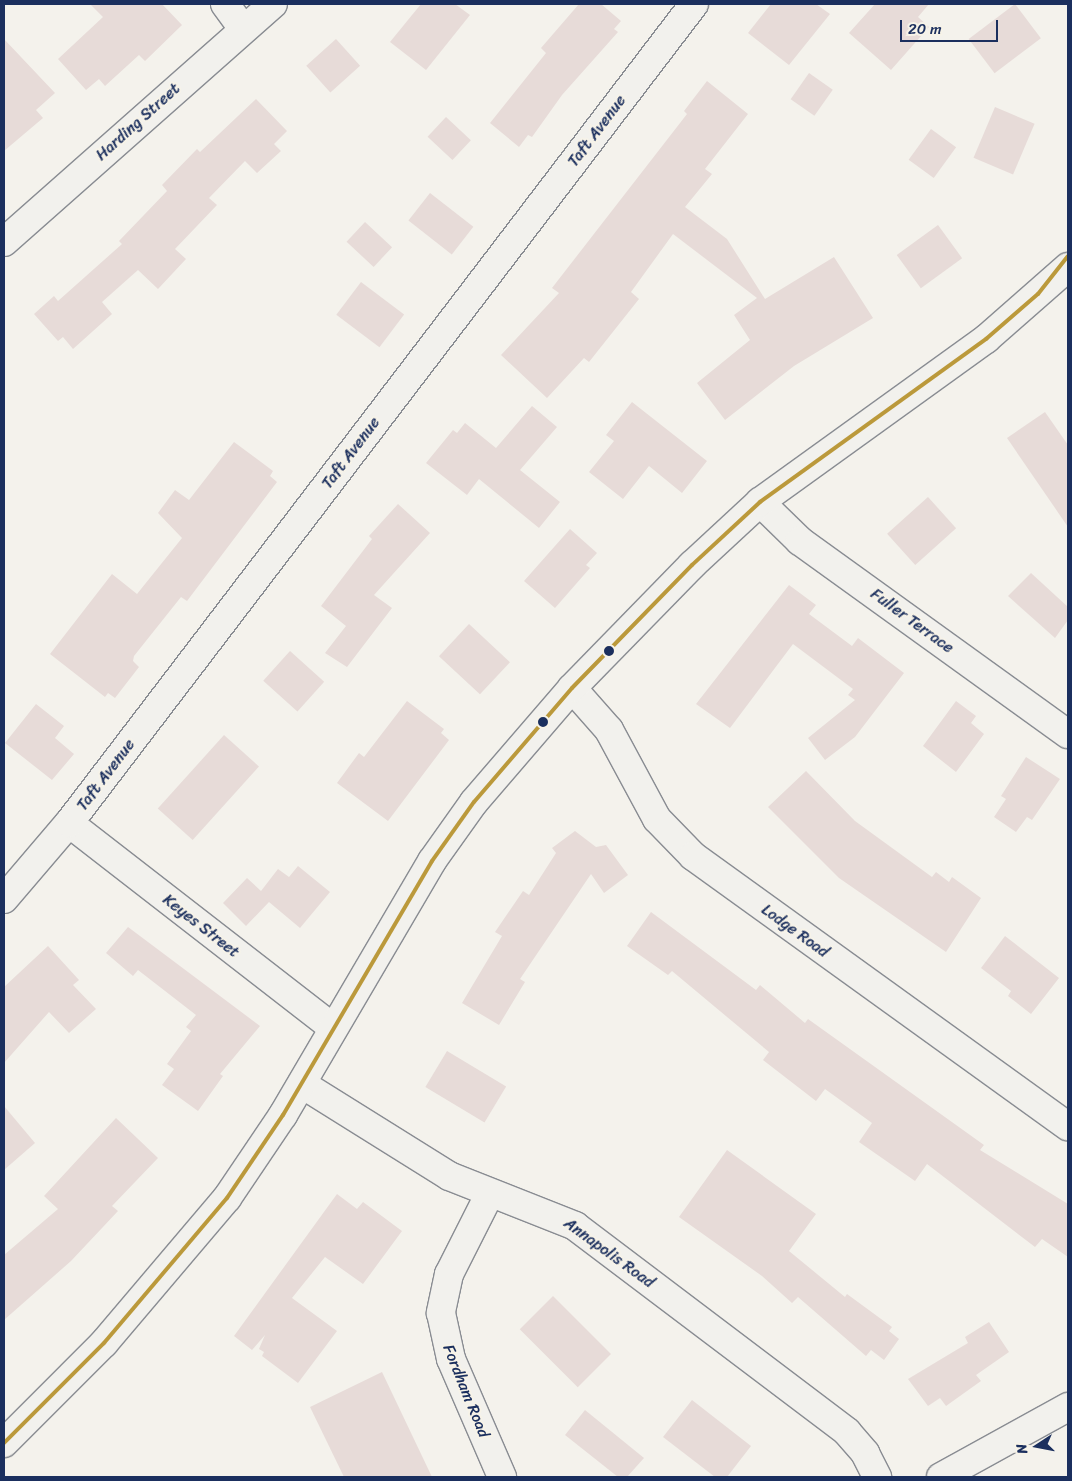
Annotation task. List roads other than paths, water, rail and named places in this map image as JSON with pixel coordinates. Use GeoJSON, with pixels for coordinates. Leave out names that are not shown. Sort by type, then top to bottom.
{"type":"FeatureCollection","features":[{"type":"Feature","properties":{"kind":"street"},"geometry":{"type":"LineString","coordinates":[[225,4],[243,29]]}},
{"type":"Feature","properties":{"kind":"street","name":"Harding Street"},"geometry":{"type":"LineString","coordinates":[[4,242],[272,4]]}},
{"type":"Feature","properties":{"kind":"street","name":"Taft Avenue"},"geometry":{"type":"LineString","coordinates":[[4,899],[69,823],[694,4]]}},
{"type":"Feature","properties":{"kind":"street"},"geometry":{"type":"LineString","coordinates":[[4,1443],[104,1343],[176,1262],[247,1171],[302,1084],[333,1028],[446,840],[572,688],[692,565],[760,502],[986,340],[1060,273],[1068,256]]}},
{"type":"Feature","properties":{"kind":"street","name":"Fuller Terrace"},"geometry":{"type":"LineString","coordinates":[[760,502],[800,541],[1068,734]]}},
{"type":"Feature","properties":{"kind":"street","name":"Lodge Road"},"geometry":{"type":"LineString","coordinates":[[572,688],[608,730],[657,819],[693,856],[1068,1126]]}},
{"type":"Feature","properties":{"kind":"street","name":"Keyes Street"},"geometry":{"type":"LineString","coordinates":[[69,823],[333,1028]]}},
{"type":"Feature","properties":{"kind":"street","name":"Annapolis Road"},"geometry":{"type":"LineString","coordinates":[[302,1084],[432,1167],[490,1193],[562,1218],[587,1234],[846,1432],[865,1453],[876,1477]]}},
{"type":"Feature","properties":{"kind":"street","name":"Fordham Road"},"geometry":{"type":"LineString","coordinates":[[490,1193],[449,1274],[442,1321],[451,1359],[502,1477]]}},
{"type":"Feature","properties":{"kind":"street"},"geometry":{"type":"LineString","coordinates":[[942,1477],[1068,1407]]}}]}
